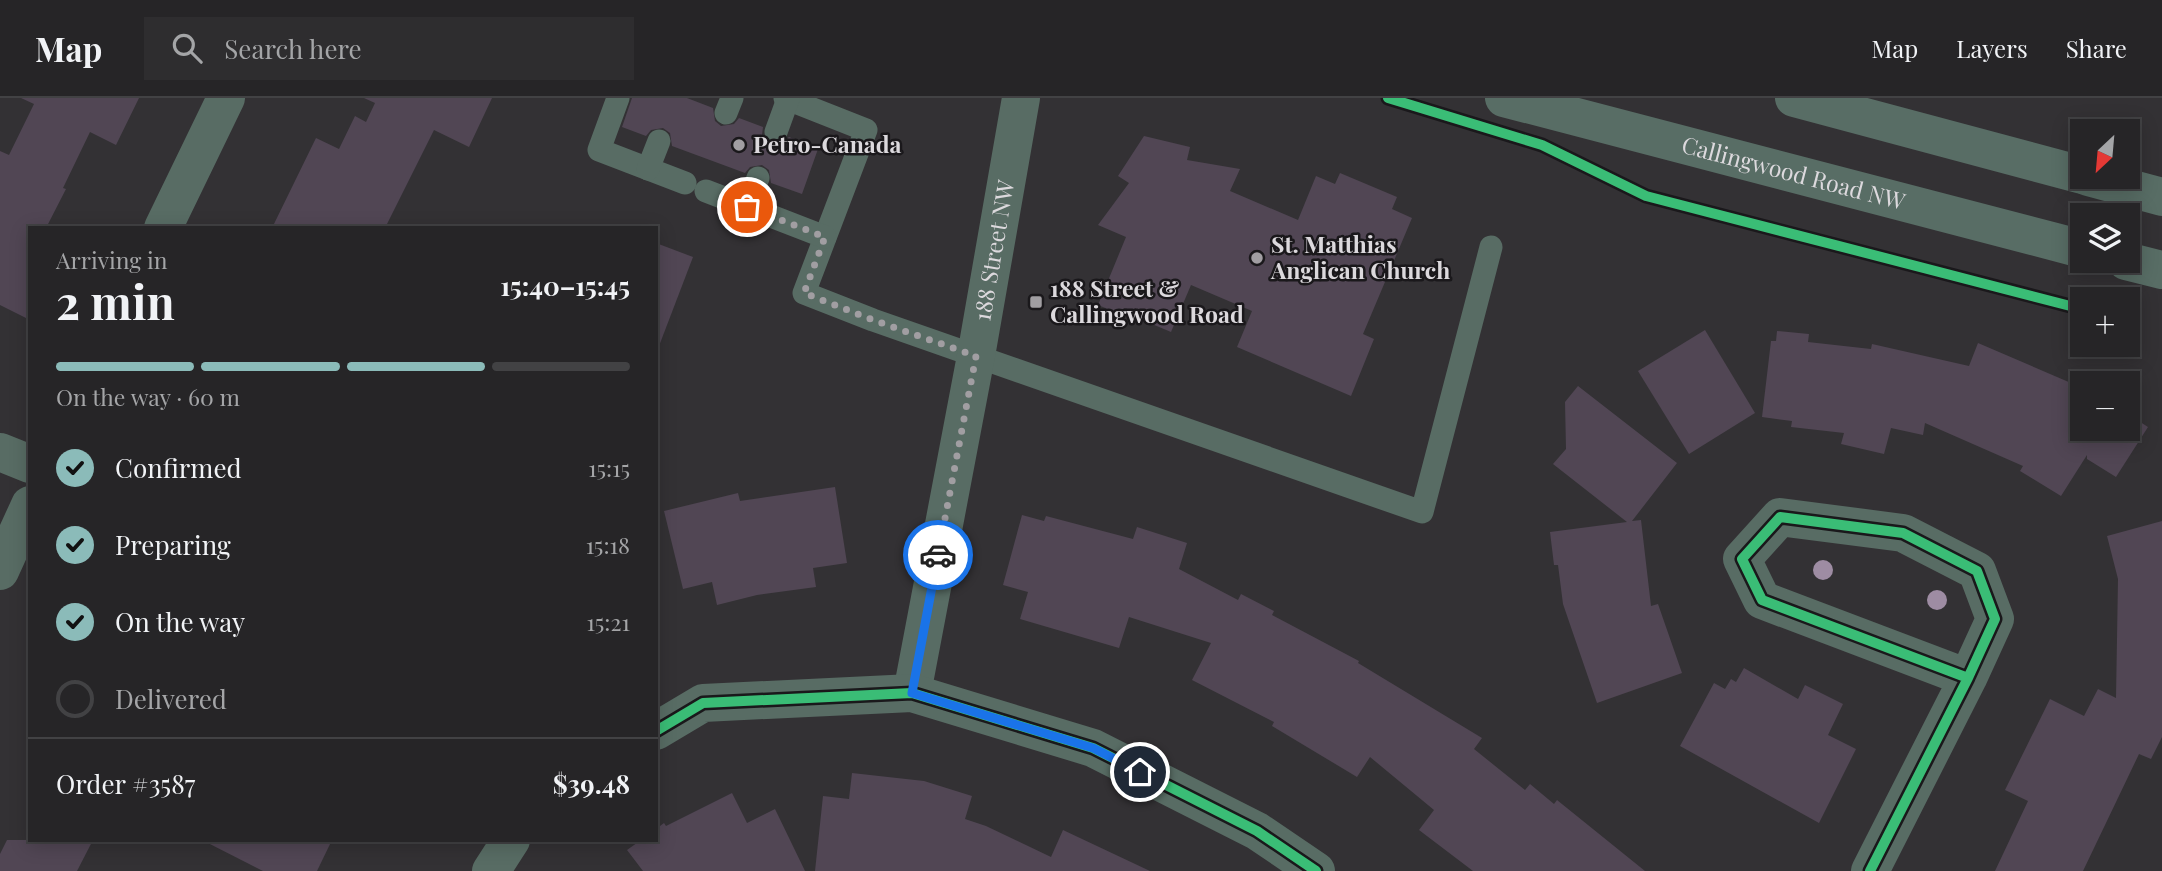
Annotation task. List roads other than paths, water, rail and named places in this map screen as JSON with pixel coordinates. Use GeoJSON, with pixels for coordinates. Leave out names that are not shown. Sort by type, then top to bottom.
{"type":"FeatureCollection","features":[{"type":"Feature","properties":{"kind":"main road","name":"Callingwood Road NW"},"geometry":{"type":"LineString","coordinates":[[1504,98],[2070,246]]}},
{"type":"Feature","properties":{"kind":"main road"},"geometry":{"type":"LineString","coordinates":[[1794,98],[2070,172]]}},
{"type":"Feature","properties":{"kind":"main road"},"geometry":{"type":"LineString","coordinates":[[2132,189],[2162,197]]}},
{"type":"Feature","properties":{"kind":"main road"},"geometry":{"type":"LineString","coordinates":[[2140,264],[2162,270]]}},
{"type":"Feature","properties":{"kind":"street"},"geometry":{"type":"LineString","coordinates":[[164,226],[226,98]]}},
{"type":"Feature","properties":{"kind":"street","name":"188 Street NW"},"geometry":{"type":"LineString","coordinates":[[912,693],[976,356],[1021,98]]}},
{"type":"Feature","properties":{"kind":"street"},"geometry":{"type":"LineString","coordinates":[[0,452],[28,463]]}},
{"type":"Feature","properties":{"kind":"street"},"geometry":{"type":"LineString","coordinates":[[0,571],[28,509]]}},
{"type":"Feature","properties":{"kind":"street"},"geometry":{"type":"LineString","coordinates":[[1870,871],[1968,678],[1995,619],[1976,571],[1903,533],[1780,517],[1742,559],[1762,600],[1968,678]]}},
{"type":"Feature","properties":{"kind":"street"},"geometry":{"type":"LineString","coordinates":[[658,730],[703,703],[912,693],[1093,748],[1257,831],[1316,871]]}},
{"type":"Feature","properties":{"kind":"street"},"geometry":{"type":"LineString","coordinates":[[491,871],[510,842]]}},
{"type":"Feature","properties":{"kind":"lane"},"geometry":{"type":"LineString","coordinates":[[618,98],[599,150],[685,183]]}},
{"type":"Feature","properties":{"kind":"lane"},"geometry":{"type":"LineString","coordinates":[[776,132],[786,99],[866,130],[804,293],[873,320],[1422,512],[1491,247]]}},
{"type":"Feature","properties":{"kind":"lane"},"geometry":{"type":"LineString","coordinates":[[648,169],[659,141]]}},
{"type":"Feature","properties":{"kind":"lane"},"geometry":{"type":"LineString","coordinates":[[747,207],[758,178]]}},
{"type":"Feature","properties":{"kind":"lane"},"geometry":{"type":"LineString","coordinates":[[706,191],[825,237]]}},
{"type":"Feature","properties":{"kind":"place","name":"Petro-Canada"},"geometry":{"type":"Point","coordinates":[739,145]}},
{"type":"Feature","properties":{"kind":"place","name":"St. Matthias Anglican Church"},"geometry":{"type":"Point","coordinates":[1257,258]}},
{"type":"Feature","properties":{"kind":"place","name":"188 Street & Callingwood Road"},"geometry":{"type":"Point","coordinates":[1036,302]}}]}
